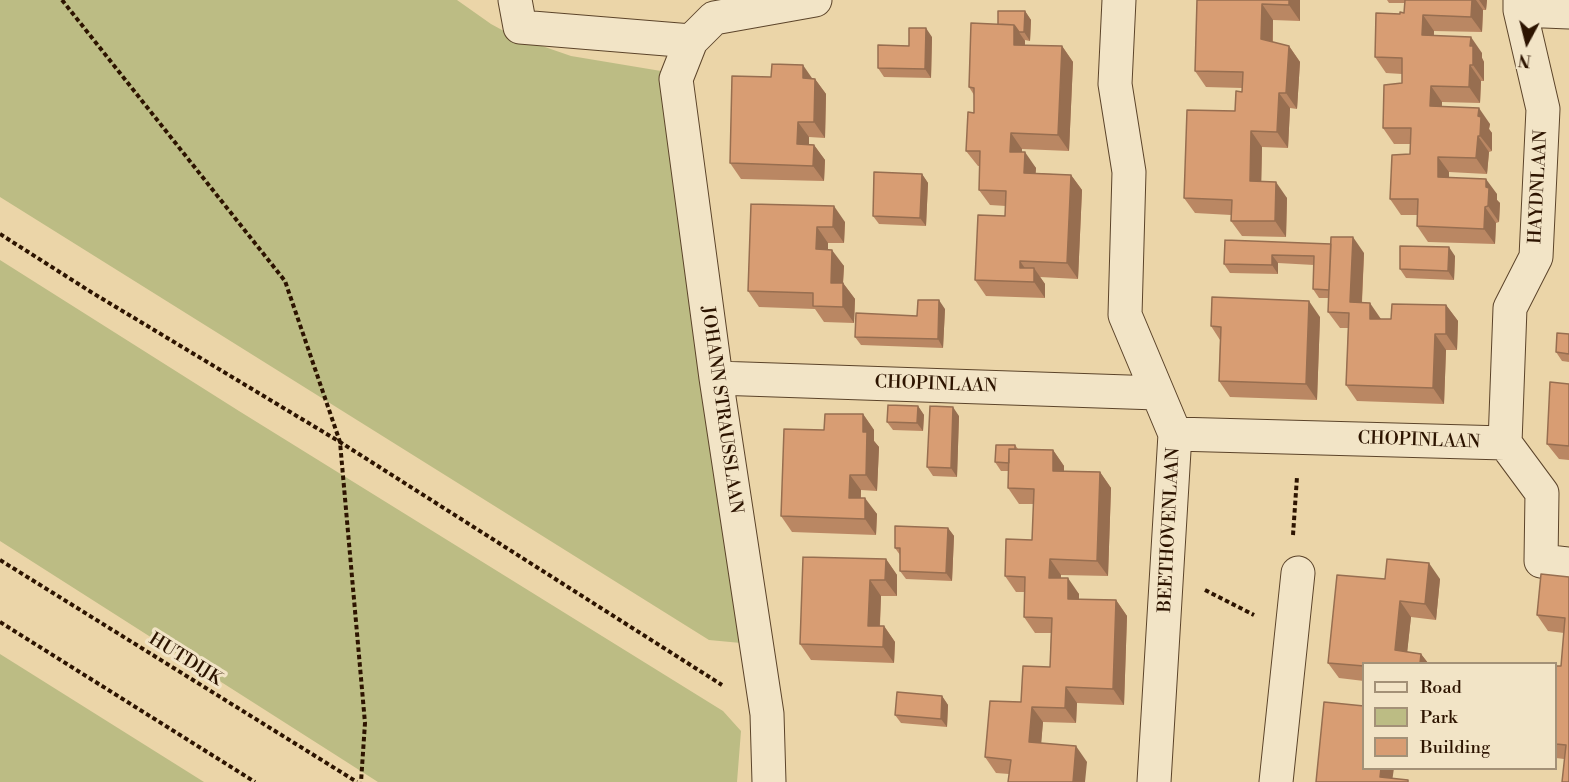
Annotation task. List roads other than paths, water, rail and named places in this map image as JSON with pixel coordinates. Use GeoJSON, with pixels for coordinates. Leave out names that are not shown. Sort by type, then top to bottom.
{"type":"FeatureCollection","features":[{"type":"Feature","properties":{"kind":"street"},"geometry":{"type":"LineString","coordinates":[[515,0],[520,27],[692,41]]}},
{"type":"Feature","properties":{"kind":"street","name":"JOHANN STRAUSSLAAN"},"geometry":{"type":"LineString","coordinates":[[769,782],[767,714],[716,378],[675,79],[692,41],[714,18],[815,0]]}},
{"type":"Feature","properties":{"kind":"street","name":"BEETHOVENLAAN"},"geometry":{"type":"LineString","coordinates":[[1119,0],[1115,84],[1129,172],[1125,315],[1175,434],[1154,782]]}},
{"type":"Feature","properties":{"kind":"street"},"geometry":{"type":"LineString","coordinates":[[1520,5],[1569,12]]}},
{"type":"Feature","properties":{"kind":"street","name":"HAYDNLAAN"},"geometry":{"type":"LineString","coordinates":[[1505,443],[1510,308],[1536,257],[1543,110],[1520,5]]}},
{"type":"Feature","properties":{"kind":"street","name":"CHOPINLAAN"},"geometry":{"type":"LineString","coordinates":[[716,378],[1157,393]]}},
{"type":"Feature","properties":{"kind":"street","name":"CHOPINLAAN"},"geometry":{"type":"LineString","coordinates":[[1175,434],[1505,443],[1542,493],[1541,561],[1569,564]]}},
{"type":"Feature","properties":{"kind":"street"},"geometry":{"type":"LineString","coordinates":[[1276,782],[1298,573]]}}]}
